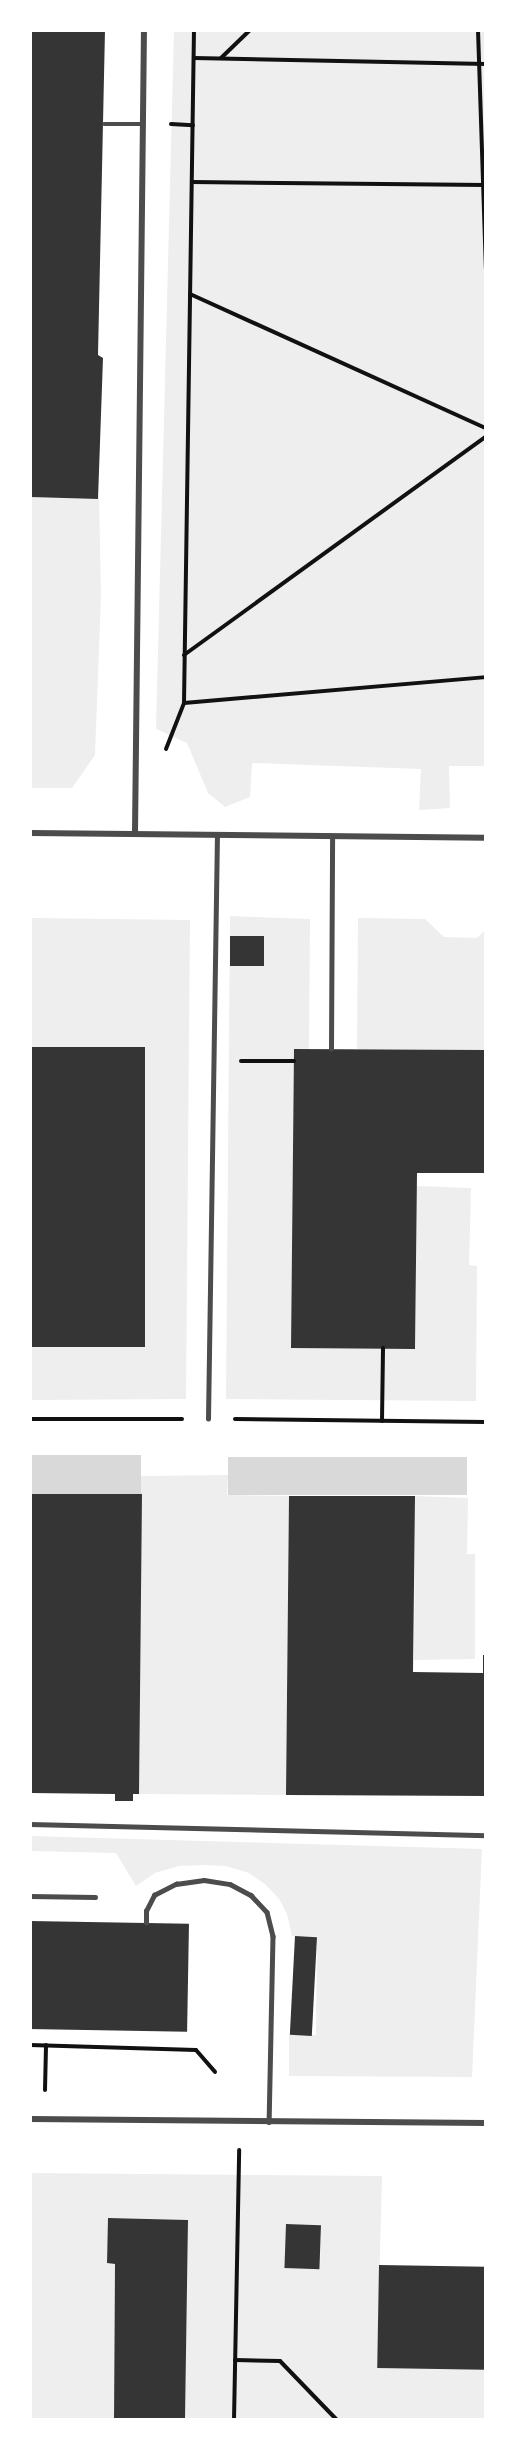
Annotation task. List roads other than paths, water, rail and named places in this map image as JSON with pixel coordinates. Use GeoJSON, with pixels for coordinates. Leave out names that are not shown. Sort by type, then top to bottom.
{"type":"FeatureCollection","features":[{"type":"Feature","properties":{"kind":"street"},"geometry":{"type":"LineString","coordinates":[[135,833],[144,30]]}},
{"type":"Feature","properties":{"kind":"street"},"geometry":{"type":"LineString","coordinates":[[30,832],[486,837]]}},
{"type":"Feature","properties":{"kind":"street"},"geometry":{"type":"LineString","coordinates":[[30,2119],[486,2123]]}},
{"type":"Feature","properties":{"kind":"lane"},"geometry":{"type":"LineString","coordinates":[[104,124],[143,124]]}},
{"type":"Feature","properties":{"kind":"lane"},"geometry":{"type":"LineString","coordinates":[[208,1419],[217,834]]}},
{"type":"Feature","properties":{"kind":"lane"},"geometry":{"type":"LineString","coordinates":[[331,1049],[333,837]]}},
{"type":"Feature","properties":{"kind":"lane"},"geometry":{"type":"LineString","coordinates":[[30,1824],[486,1835]]}},
{"type":"Feature","properties":{"kind":"lane"},"geometry":{"type":"LineString","coordinates":[[146,1923],[146,1911],[154,1895],[176,1884],[204,1880],[230,1884],[251,1895],[267,1912],[273,1936],[269,2122]]}},
{"type":"Feature","properties":{"kind":"lane"},"geometry":{"type":"LineString","coordinates":[[30,1896],[94,1897]]}}]}
